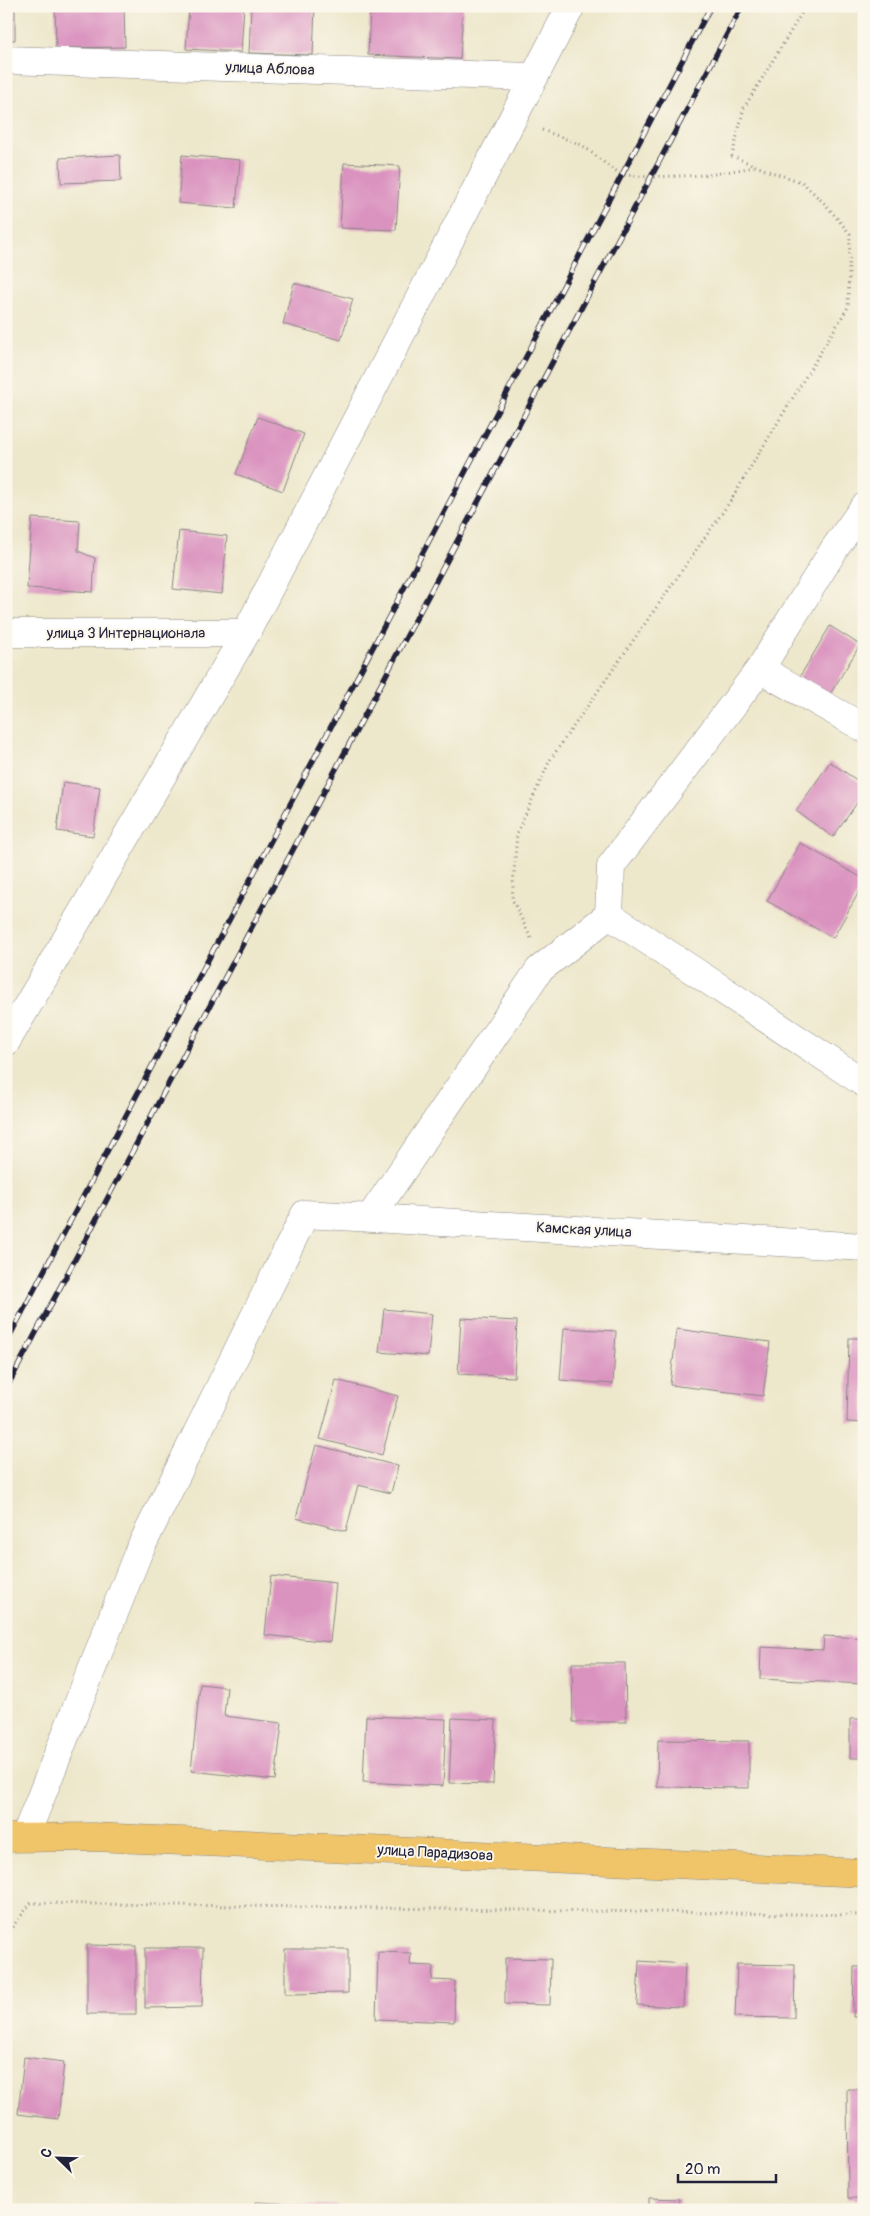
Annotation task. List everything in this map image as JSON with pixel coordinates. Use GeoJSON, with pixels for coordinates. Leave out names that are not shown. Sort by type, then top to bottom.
{"type":"FeatureCollection","features":[{"type":"Feature","properties":{"kind":"highway","name":"улица Парадизова"},"geometry":{"type":"LineString","coordinates":[[16,1837],[104,1838],[864,1873]]}},
{"type":"Feature","properties":{"kind":"street"},"geometry":{"type":"LineString","coordinates":[[6,1042],[246,633],[571,6]]}},
{"type":"Feature","properties":{"kind":"street","name":"улица Аблова"},"geometry":{"type":"LineString","coordinates":[[6,60],[533,77]]}},
{"type":"Feature","properties":{"kind":"street"},"geometry":{"type":"LineString","coordinates":[[370,1218],[539,970],[609,915],[611,866],[760,669],[835,548],[864,507]]}},
{"type":"Feature","properties":{"kind":"street","name":"улица 3 Интернационала"},"geometry":{"type":"LineString","coordinates":[[6,633],[246,633]]}},
{"type":"Feature","properties":{"kind":"street"},"geometry":{"type":"LineString","coordinates":[[760,669],[864,728]]}},
{"type":"Feature","properties":{"kind":"street"},"geometry":{"type":"LineString","coordinates":[[609,915],[864,1083]]}},
{"type":"Feature","properties":{"kind":"street","name":"Камская улица"},"geometry":{"type":"LineString","coordinates":[[16,1837],[138,1553],[305,1214],[864,1247]]}},
{"type":"Feature","properties":{"kind":"path"},"geometry":{"type":"LineString","coordinates":[[539,970],[531,939],[512,899],[517,833],[550,760],[729,503],[848,307],[850,234],[826,205],[802,182],[756,167],[732,156],[744,108],[806,6]]}},
{"type":"Feature","properties":{"kind":"path"},"geometry":{"type":"LineString","coordinates":[[510,123],[549,131],[582,145],[623,175],[651,177],[709,175],[756,167]]}},
{"type":"Feature","properties":{"kind":"path"},"geometry":{"type":"LineString","coordinates":[[6,1935],[31,1903],[864,1915]]}},
{"type":"Feature","properties":{"kind":"building"},"geometry":{"type":"Polygon","coordinates":[[[6,6],[15,6],[15,40],[6,40],[6,6]]]}},
{"type":"Feature","properties":{"kind":"building"},"geometry":{"type":"Polygon","coordinates":[[[55,6],[124,6],[125,47],[56,48],[55,6]]]}},
{"type":"Feature","properties":{"kind":"building"},"geometry":{"type":"Polygon","coordinates":[[[189,6],[244,6],[241,52],[186,49],[189,6]]]}},
{"type":"Feature","properties":{"kind":"building"},"geometry":{"type":"Polygon","coordinates":[[[251,6],[315,6],[313,55],[249,53],[251,6]]]}},
{"type":"Feature","properties":{"kind":"building"},"geometry":{"type":"Polygon","coordinates":[[[370,6],[463,7],[460,59],[368,55],[370,6]]]}},
{"type":"Feature","properties":{"kind":"building"},"geometry":{"type":"Polygon","coordinates":[[[120,155],[121,181],[61,183],[60,158],[120,155]]]}},
{"type":"Feature","properties":{"kind":"building"},"geometry":{"type":"Polygon","coordinates":[[[182,155],[240,160],[236,208],[178,203],[182,155]]]}},
{"type":"Feature","properties":{"kind":"building"},"geometry":{"type":"Polygon","coordinates":[[[344,163],[400,166],[396,230],[340,228],[344,163]]]}},
{"type":"Feature","properties":{"kind":"building"},"geometry":{"type":"Polygon","coordinates":[[[294,283],[353,299],[341,340],[283,324],[294,283]]]}},
{"type":"Feature","properties":{"kind":"building"},"geometry":{"type":"Polygon","coordinates":[[[258,417],[304,434],[283,491],[236,474],[258,417]]]}},
{"type":"Feature","properties":{"kind":"building"},"geometry":{"type":"Polygon","coordinates":[[[32,518],[80,521],[78,551],[95,558],[93,592],[27,588],[32,518]]]}},
{"type":"Feature","properties":{"kind":"building"},"geometry":{"type":"Polygon","coordinates":[[[179,531],[227,536],[222,594],[173,589],[179,531]]]}},
{"type":"Feature","properties":{"kind":"building"},"geometry":{"type":"Polygon","coordinates":[[[830,626],[860,645],[829,696],[799,678],[830,626]]]}},
{"type":"Feature","properties":{"kind":"building"},"geometry":{"type":"Polygon","coordinates":[[[830,762],[864,785],[864,793],[833,837],[796,811],[830,762]]]}},
{"type":"Feature","properties":{"kind":"building"},"geometry":{"type":"Polygon","coordinates":[[[63,782],[100,787],[93,836],[57,831],[63,782]]]}},
{"type":"Feature","properties":{"kind":"building"},"geometry":{"type":"Polygon","coordinates":[[[800,843],[864,879],[864,883],[833,938],[767,901],[800,843]]]}},
{"type":"Feature","properties":{"kind":"building"},"geometry":{"type":"Polygon","coordinates":[[[384,1309],[432,1314],[428,1356],[379,1352],[384,1309]]]}},
{"type":"Feature","properties":{"kind":"building"},"geometry":{"type":"Polygon","coordinates":[[[461,1318],[517,1321],[514,1377],[458,1374],[461,1318]]]}},
{"type":"Feature","properties":{"kind":"building"},"geometry":{"type":"Polygon","coordinates":[[[564,1328],[616,1331],[613,1384],[560,1380],[564,1328]]]}},
{"type":"Feature","properties":{"kind":"building"},"geometry":{"type":"Polygon","coordinates":[[[677,1329],[770,1342],[763,1396],[670,1385],[677,1329]]]}},
{"type":"Feature","properties":{"kind":"building"},"geometry":{"type":"Polygon","coordinates":[[[849,1338],[864,1338],[864,1423],[847,1422],[849,1338]]]}},
{"type":"Feature","properties":{"kind":"building"},"geometry":{"type":"Polygon","coordinates":[[[336,1380],[398,1396],[382,1455],[320,1439],[336,1380]]]}},
{"type":"Feature","properties":{"kind":"building"},"geometry":{"type":"Polygon","coordinates":[[[316,1445],[398,1466],[391,1493],[358,1485],[346,1531],[296,1518],[316,1445]]]}},
{"type":"Feature","properties":{"kind":"building"},"geometry":{"type":"Polygon","coordinates":[[[271,1576],[336,1583],[330,1642],[265,1635],[271,1576]]]}},
{"type":"Feature","properties":{"kind":"building"},"geometry":{"type":"Polygon","coordinates":[[[824,1636],[864,1638],[864,1684],[760,1679],[761,1647],[823,1650],[824,1636]]]}},
{"type":"Feature","properties":{"kind":"building"},"geometry":{"type":"Polygon","coordinates":[[[572,1663],[625,1663],[626,1722],[573,1722],[572,1663]]]}},
{"type":"Feature","properties":{"kind":"building"},"geometry":{"type":"Polygon","coordinates":[[[200,1684],[227,1687],[224,1716],[282,1723],[275,1780],[191,1771],[200,1684]]]}},
{"type":"Feature","properties":{"kind":"building"},"geometry":{"type":"Polygon","coordinates":[[[366,1716],[446,1719],[443,1786],[363,1782],[366,1716]]]}},
{"type":"Feature","properties":{"kind":"building"},"geometry":{"type":"Polygon","coordinates":[[[452,1718],[496,1720],[493,1784],[449,1783],[452,1718]]]}},
{"type":"Feature","properties":{"kind":"building"},"geometry":{"type":"Polygon","coordinates":[[[850,1719],[864,1719],[864,1758],[850,1758],[850,1719]]]}},
{"type":"Feature","properties":{"kind":"building"},"geometry":{"type":"Polygon","coordinates":[[[658,1740],[749,1741],[749,1788],[657,1787],[658,1740]]]}},
{"type":"Feature","properties":{"kind":"building"},"geometry":{"type":"Polygon","coordinates":[[[87,1945],[136,1946],[136,2014],[87,2014],[87,1945]]]}},
{"type":"Feature","properties":{"kind":"building"},"geometry":{"type":"Polygon","coordinates":[[[145,1948],[203,1948],[202,2007],[145,2008],[145,1948]]]}},
{"type":"Feature","properties":{"kind":"building"},"geometry":{"type":"Polygon","coordinates":[[[285,1949],[348,1949],[348,1993],[285,1994],[285,1949]]]}},
{"type":"Feature","properties":{"kind":"building"},"geometry":{"type":"Polygon","coordinates":[[[378,1952],[411,1953],[410,1965],[433,1966],[432,1980],[455,1981],[454,2022],[376,2019],[378,1952]]]}},
{"type":"Feature","properties":{"kind":"building"},"geometry":{"type":"Polygon","coordinates":[[[505,1958],[551,1959],[550,2005],[505,2004],[505,1958]]]}},
{"type":"Feature","properties":{"kind":"building"},"geometry":{"type":"Polygon","coordinates":[[[639,1961],[685,1964],[683,2007],[637,2005],[639,1961]]]}},
{"type":"Feature","properties":{"kind":"building"},"geometry":{"type":"Polygon","coordinates":[[[737,1964],[795,1965],[794,2018],[735,2017],[737,1964]]]}},
{"type":"Feature","properties":{"kind":"building"},"geometry":{"type":"Polygon","coordinates":[[[854,1967],[864,1967],[864,2017],[853,2017],[854,1967]]]}},
{"type":"Feature","properties":{"kind":"building"},"geometry":{"type":"Polygon","coordinates":[[[24,2057],[64,2062],[58,2119],[18,2114],[24,2057]]]}},
{"type":"Feature","properties":{"kind":"building"},"geometry":{"type":"Polygon","coordinates":[[[847,2089],[864,2089],[864,2198],[848,2198],[847,2089]]]}},
{"type":"Feature","properties":{"kind":"building"},"geometry":{"type":"Polygon","coordinates":[[[649,2198],[679,2199],[679,2210],[649,2210],[649,2198]]]}},
{"type":"Feature","properties":{"kind":"building"},"geometry":{"type":"Polygon","coordinates":[[[255,2202],[337,2206],[336,2210],[255,2210],[255,2202]]]}},
{"type":"Feature","properties":{"kind":"railway"},"geometry":{"type":"LineString","coordinates":[[6,1343],[711,6]]}},
{"type":"Feature","properties":{"kind":"railway"},"geometry":{"type":"LineString","coordinates":[[6,1389],[742,6]]}}]}
